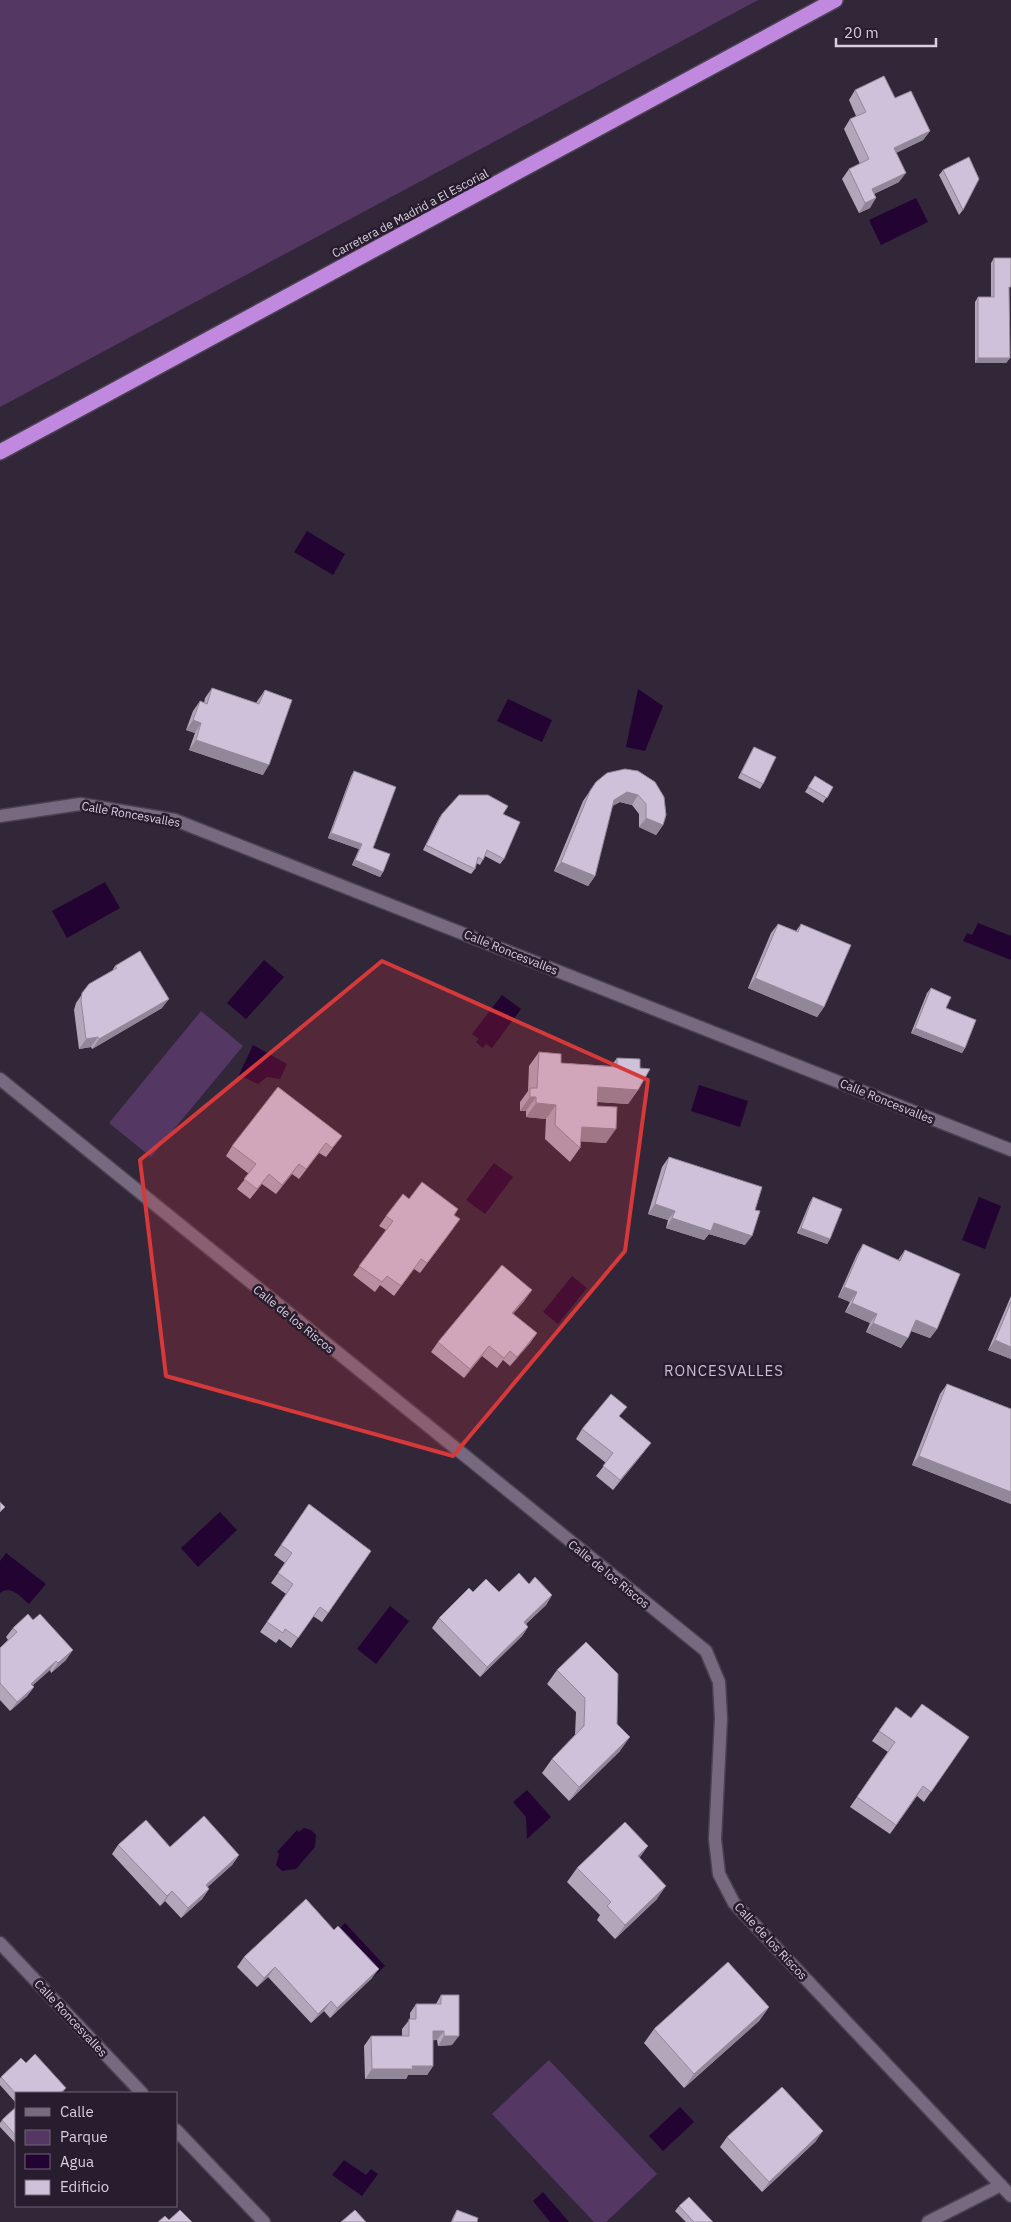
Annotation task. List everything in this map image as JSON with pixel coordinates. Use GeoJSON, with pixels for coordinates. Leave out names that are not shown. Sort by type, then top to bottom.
{"type":"FeatureCollection","features":[{"type":"Feature","properties":{"kind":"highway","name":"Carretera de Madrid a El Escorial"},"geometry":{"type":"LineString","coordinates":[[0,452],[835,0]]}},
{"type":"Feature","properties":{"kind":"street","name":"Calle Roncesvalles"},"geometry":{"type":"LineString","coordinates":[[0,816],[80,804],[175,820],[1011,1150]]}},
{"type":"Feature","properties":{"kind":"street","name":"Calle de los Riscos"},"geometry":{"type":"LineString","coordinates":[[0,1079],[706,1651],[719,1682],[721,1718],[715,1839],[719,1874],[734,1903],[1011,2196]]}},
{"type":"Feature","properties":{"kind":"street","name":"Calle Roncesvalles"},"geometry":{"type":"LineString","coordinates":[[0,1943],[141,2092]]}},
{"type":"Feature","properties":{"kind":"street"},"geometry":{"type":"LineString","coordinates":[[178,2132],[264,2222]]}},
{"type":"Feature","properties":{"kind":"street"},"geometry":{"type":"LineString","coordinates":[[928,2222],[1002,2185]]}},
{"type":"Feature","properties":{"kind":"highlighted area"},"geometry":{"type":"Polygon","coordinates":[[[382,961],[648,1080],[625,1251],[453,1456],[166,1376],[140,1160],[382,961]]]}},
{"type":"Feature","properties":{"kind":"green space"},"geometry":{"type":"Polygon","coordinates":[[[0,0],[758,0],[0,407],[0,0]]]}},
{"type":"Feature","properties":{"kind":"green space"},"geometry":{"type":"Polygon","coordinates":[[[201,1011],[243,1046],[151,1157],[109,1123],[201,1011]]]}},
{"type":"Feature","properties":{"kind":"green space"},"geometry":{"type":"Polygon","coordinates":[[[549,2060],[657,2174],[606,2222],[594,2222],[492,2114],[549,2060]]]}},
{"type":"Feature","properties":{"kind":"water"},"geometry":{"type":"Polygon","coordinates":[[[916,198],[928,222],[881,245],[869,220],[916,198]]]}},
{"type":"Feature","properties":{"kind":"water"},"geometry":{"type":"Polygon","coordinates":[[[307,531],[345,554],[333,575],[294,552],[307,531]]]}},
{"type":"Feature","properties":{"kind":"water"},"geometry":{"type":"Polygon","coordinates":[[[638,689],[663,706],[645,751],[626,747],[638,689]]]}},
{"type":"Feature","properties":{"kind":"water"},"geometry":{"type":"Polygon","coordinates":[[[508,699],[552,720],[542,742],[497,721],[508,699]]]}},
{"type":"Feature","properties":{"kind":"water"},"geometry":{"type":"Polygon","coordinates":[[[105,882],[120,908],[67,938],[52,911],[105,882]]]}},
{"type":"Feature","properties":{"kind":"water"},"geometry":{"type":"Polygon","coordinates":[[[978,923],[1011,936],[1011,960],[963,941],[967,933],[972,935],[978,923]]]}},
{"type":"Feature","properties":{"kind":"water"},"geometry":{"type":"Polygon","coordinates":[[[264,960],[284,977],[246,1019],[227,1003],[264,960]]]}},
{"type":"Feature","properties":{"kind":"water"},"geometry":{"type":"Polygon","coordinates":[[[502,995],[521,1009],[492,1048],[486,1044],[483,1048],[476,1042],[479,1039],[472,1034],[502,995]]]}},
{"type":"Feature","properties":{"kind":"water"},"geometry":{"type":"Polygon","coordinates":[[[253,1045],[287,1064],[280,1079],[267,1077],[258,1084],[239,1075],[253,1045]]]}},
{"type":"Feature","properties":{"kind":"water"},"geometry":{"type":"Polygon","coordinates":[[[699,1085],[748,1101],[740,1127],[691,1111],[699,1085]]]}},
{"type":"Feature","properties":{"kind":"water"},"geometry":{"type":"Polygon","coordinates":[[[494,1163],[513,1177],[485,1214],[466,1200],[494,1163]]]}},
{"type":"Feature","properties":{"kind":"water"},"geometry":{"type":"Polygon","coordinates":[[[979,1197],[1001,1206],[985,1249],[962,1240],[979,1197]]]}},
{"type":"Feature","properties":{"kind":"water"},"geometry":{"type":"Polygon","coordinates":[[[572,1276],[587,1288],[558,1324],[543,1312],[572,1276]]]}},
{"type":"Feature","properties":{"kind":"water"},"geometry":{"type":"Polygon","coordinates":[[[220,1512],[237,1530],[198,1567],[181,1548],[220,1512]]]}},
{"type":"Feature","properties":{"kind":"water"},"geometry":{"type":"Polygon","coordinates":[[[6,1553],[46,1584],[29,1604],[11,1591],[8,1590],[0,1593],[0,1561],[6,1553]]]}},
{"type":"Feature","properties":{"kind":"water"},"geometry":{"type":"Polygon","coordinates":[[[390,1606],[409,1621],[376,1664],[357,1649],[390,1606]]]}},
{"type":"Feature","properties":{"kind":"water"},"geometry":{"type":"Polygon","coordinates":[[[527,1790],[551,1817],[527,1839],[526,1817],[513,1802],[527,1790]]]}},
{"type":"Feature","properties":{"kind":"water"},"geometry":{"type":"Polygon","coordinates":[[[304,1828],[311,1830],[316,1835],[315,1847],[296,1869],[282,1871],[276,1865],[279,1854],[277,1852],[297,1830],[299,1832],[304,1828]]]}},
{"type":"Feature","properties":{"kind":"water"},"geometry":{"type":"Polygon","coordinates":[[[345,1923],[385,1966],[373,1977],[333,1935],[345,1923]]]}},
{"type":"Feature","properties":{"kind":"water"},"geometry":{"type":"Polygon","coordinates":[[[680,2107],[694,2122],[663,2151],[649,2136],[680,2107]]]}},
{"type":"Feature","properties":{"kind":"water"},"geometry":{"type":"Polygon","coordinates":[[[344,2160],[366,2175],[371,2169],[378,2174],[362,2196],[332,2175],[344,2160]]]}},
{"type":"Feature","properties":{"kind":"water"},"geometry":{"type":"Polygon","coordinates":[[[543,2192],[569,2222],[550,2222],[533,2201],[543,2192]]]}},
{"type":"Feature","properties":{"kind":"building"},"geometry":{"type":"Polygon","coordinates":[[[884,76],[895,98],[911,91],[930,131],[894,148],[906,173],[872,189],[876,198],[865,203],[849,169],[869,159],[850,119],[866,112],[855,90],[884,76]]]}},
{"type":"Feature","properties":{"kind":"building"},"geometry":{"type":"Polygon","coordinates":[[[969,157],[979,179],[963,210],[943,170],[969,157]]]}},
{"type":"Feature","properties":{"kind":"building"},"geometry":{"type":"Polygon","coordinates":[[[994,258],[1011,258],[1011,287],[1009,287],[1010,358],[978,358],[978,297],[994,297],[994,258]]]}},
{"type":"Feature","properties":{"kind":"building"},"geometry":{"type":"Polygon","coordinates":[[[212,688],[259,704],[265,690],[292,700],[269,765],[196,740],[201,723],[193,720],[200,701],[207,704],[212,688]]]}},
{"type":"Feature","properties":{"kind":"building"},"geometry":{"type":"Polygon","coordinates":[[[754,747],[776,757],[763,784],[741,773],[754,747]]]}},
{"type":"Feature","properties":{"kind":"building"},"geometry":{"type":"Polygon","coordinates":[[[625,769],[638,771],[655,782],[664,797],[666,815],[663,825],[646,818],[646,804],[638,795],[627,792],[614,800],[595,876],[561,862],[590,791],[596,782],[607,773],[625,769]]]}},
{"type":"Feature","properties":{"kind":"building"},"geometry":{"type":"Polygon","coordinates":[[[354,771],[396,787],[373,848],[390,854],[383,872],[355,860],[362,844],[331,833],[354,771]]]}},
{"type":"Feature","properties":{"kind":"building"},"geometry":{"type":"Polygon","coordinates":[[[815,776],[833,787],[827,798],[808,787],[815,776]]]}},
{"type":"Feature","properties":{"kind":"building"},"geometry":{"type":"Polygon","coordinates":[[[459,795],[488,795],[508,806],[503,814],[520,822],[504,859],[487,850],[483,860],[478,857],[475,869],[426,845],[442,814],[459,795]]]}},
{"type":"Feature","properties":{"kind":"building"},"geometry":{"type":"Polygon","coordinates":[[[778,924],[798,932],[801,924],[851,945],[824,1007],[755,978],[778,924]]]}},
{"type":"Feature","properties":{"kind":"building"},"geometry":{"type":"Polygon","coordinates":[[[140,951],[169,999],[99,1039],[98,1037],[86,1039],[81,1000],[82,993],[89,984],[117,968],[115,966],[140,951]]]}},
{"type":"Feature","properties":{"kind":"building"},"geometry":{"type":"Polygon","coordinates":[[[931,988],[951,997],[946,1008],[976,1020],[965,1048],[915,1028],[931,988]]]}},
{"type":"Feature","properties":{"kind":"building"},"geometry":{"type":"Polygon","coordinates":[[[539,1052],[561,1054],[561,1063],[617,1067],[617,1058],[640,1059],[640,1068],[650,1069],[638,1090],[598,1087],[597,1106],[617,1107],[616,1129],[582,1127],[580,1148],[555,1125],[556,1105],[536,1103],[536,1097],[530,1097],[530,1088],[537,1088],[539,1052]]]}},
{"type":"Feature","properties":{"kind":"building"},"geometry":{"type":"Polygon","coordinates":[[[278,1087],[342,1136],[332,1148],[326,1143],[306,1169],[299,1164],[282,1185],[269,1174],[257,1189],[244,1179],[256,1164],[232,1146],[278,1087]]]}},
{"type":"Feature","properties":{"kind":"building"},"geometry":{"type":"Polygon","coordinates":[[[669,1157],[762,1187],[755,1210],[760,1211],[752,1236],[714,1223],[711,1231],[672,1218],[675,1211],[655,1204],[669,1157]]]}},
{"type":"Feature","properties":{"kind":"building"},"geometry":{"type":"Polygon","coordinates":[[[422,1182],[458,1209],[454,1215],[460,1219],[427,1263],[421,1259],[401,1286],[387,1276],[382,1282],[359,1266],[393,1221],[386,1216],[403,1194],[409,1199],[422,1182]]]}},
{"type":"Feature","properties":{"kind":"building"},"geometry":{"type":"Polygon","coordinates":[[[813,1197],[842,1209],[830,1239],[801,1228],[813,1197]]]}},
{"type":"Feature","properties":{"kind":"building"},"geometry":{"type":"Polygon","coordinates":[[[863,1244],[900,1261],[905,1250],[960,1274],[937,1329],[916,1320],[908,1338],[873,1323],[877,1314],[852,1303],[857,1292],[844,1287],[863,1244]]]}},
{"type":"Feature","properties":{"kind":"building"},"geometry":{"type":"Polygon","coordinates":[[[502,1265],[532,1290],[512,1313],[537,1333],[517,1357],[510,1351],[504,1358],[489,1346],[470,1369],[438,1342],[502,1265]]]}},
{"type":"Feature","properties":{"kind":"building"},"geometry":{"type":"Polygon","coordinates":[[[1011,1302],[1011,1347],[995,1340],[1011,1302]]]}},
{"type":"Feature","properties":{"kind":"building"},"geometry":{"type":"Polygon","coordinates":[[[947,1384],[1011,1409],[1011,1492],[919,1456],[947,1384]]]}},
{"type":"Feature","properties":{"kind":"building"},"geometry":{"type":"Polygon","coordinates":[[[611,1394],[627,1407],[619,1416],[651,1443],[620,1480],[603,1466],[613,1453],[582,1429],[611,1394]]]}},
{"type":"Feature","properties":{"kind":"building"},"geometry":{"type":"Polygon","coordinates":[[[0,1502],[5,1507],[0,1512],[0,1502]]]}},
{"type":"Feature","properties":{"kind":"building"},"geometry":{"type":"Polygon","coordinates":[[[309,1504],[371,1551],[328,1613],[320,1607],[298,1638],[285,1629],[283,1633],[267,1622],[293,1584],[278,1573],[292,1553],[281,1545],[309,1504]]]}},
{"type":"Feature","properties":{"kind":"building"},"geometry":{"type":"Polygon","coordinates":[[[519,1573],[529,1584],[535,1577],[552,1595],[524,1622],[528,1627],[487,1667],[439,1618],[469,1588],[473,1592],[486,1579],[499,1592],[519,1573]]]}},
{"type":"Feature","properties":{"kind":"building"},"geometry":{"type":"Polygon","coordinates":[[[28,1614],[33,1620],[40,1614],[73,1650],[58,1663],[56,1661],[31,1684],[34,1687],[17,1702],[0,1683],[0,1648],[17,1632],[13,1628],[28,1614]]]}},
{"type":"Feature","properties":{"kind":"building"},"geometry":{"type":"Polygon","coordinates":[[[586,1642],[618,1674],[617,1724],[630,1737],[579,1787],[552,1759],[584,1726],[585,1698],[557,1670],[586,1642]]]}},
{"type":"Feature","properties":{"kind":"building"},"geometry":{"type":"Polygon","coordinates":[[[922,1704],[969,1737],[931,1792],[923,1786],[896,1825],[857,1797],[895,1742],[879,1731],[896,1707],[911,1718],[922,1704]]]}},
{"type":"Feature","properties":{"kind":"building"},"geometry":{"type":"Polygon","coordinates":[[[204,1816],[239,1855],[206,1885],[209,1889],[188,1908],[172,1891],[167,1896],[118,1845],[146,1820],[170,1847],[204,1816]]]}},
{"type":"Feature","properties":{"kind":"building"},"geometry":{"type":"Polygon","coordinates":[[[625,1822],[648,1846],[638,1856],[666,1886],[625,1925],[607,1906],[611,1902],[577,1868],[625,1822]]]}},
{"type":"Feature","properties":{"kind":"building"},"geometry":{"type":"Polygon","coordinates":[[[306,1899],[334,1930],[338,1926],[379,1969],[337,2008],[331,2001],[318,2014],[275,1967],[264,1978],[244,1957],[306,1899]]]}},
{"type":"Feature","properties":{"kind":"building"},"geometry":{"type":"Polygon","coordinates":[[[728,1962],[769,2007],[694,2074],[654,2029],[728,1962]]]}},
{"type":"Feature","properties":{"kind":"building"},"geometry":{"type":"Polygon","coordinates":[[[441,1995],[459,1995],[459,2036],[444,2036],[444,2031],[433,2031],[433,2066],[412,2066],[413,2069],[372,2069],[371,2036],[409,2036],[409,2019],[416,2019],[416,2004],[441,2004],[441,1995]]]}},
{"type":"Feature","properties":{"kind":"building"},"geometry":{"type":"Polygon","coordinates":[[[35,2054],[66,2088],[61,2092],[15,2093],[1,2077],[21,2058],[26,2063],[35,2054]]]}},
{"type":"Feature","properties":{"kind":"building"},"geometry":{"type":"Polygon","coordinates":[[[782,2087],[823,2131],[769,2182],[727,2137],[782,2087]]]}},
{"type":"Feature","properties":{"kind":"building"},"geometry":{"type":"Polygon","coordinates":[[[15,2108],[15,2135],[2,2120],[15,2108]]]}},
{"type":"Feature","properties":{"kind":"building"},"geometry":{"type":"Polygon","coordinates":[[[689,2197],[713,2222],[694,2222],[679,2206],[689,2197]]]}},
{"type":"Feature","properties":{"kind":"building"},"geometry":{"type":"Polygon","coordinates":[[[180,2210],[192,2222],[158,2222],[165,2216],[169,2220],[180,2210]]]}},
{"type":"Feature","properties":{"kind":"building"},"geometry":{"type":"Polygon","coordinates":[[[355,2210],[366,2222],[341,2222],[355,2210]]]}},
{"type":"Feature","properties":{"kind":"building"},"geometry":{"type":"Polygon","coordinates":[[[457,2210],[478,2218],[477,2222],[452,2222],[457,2210]]]}},
{"type":"Feature","properties":{"kind":"district","name":"RONCESVALLES"},"geometry":{"type":"Point","coordinates":[724,1370]}}]}
